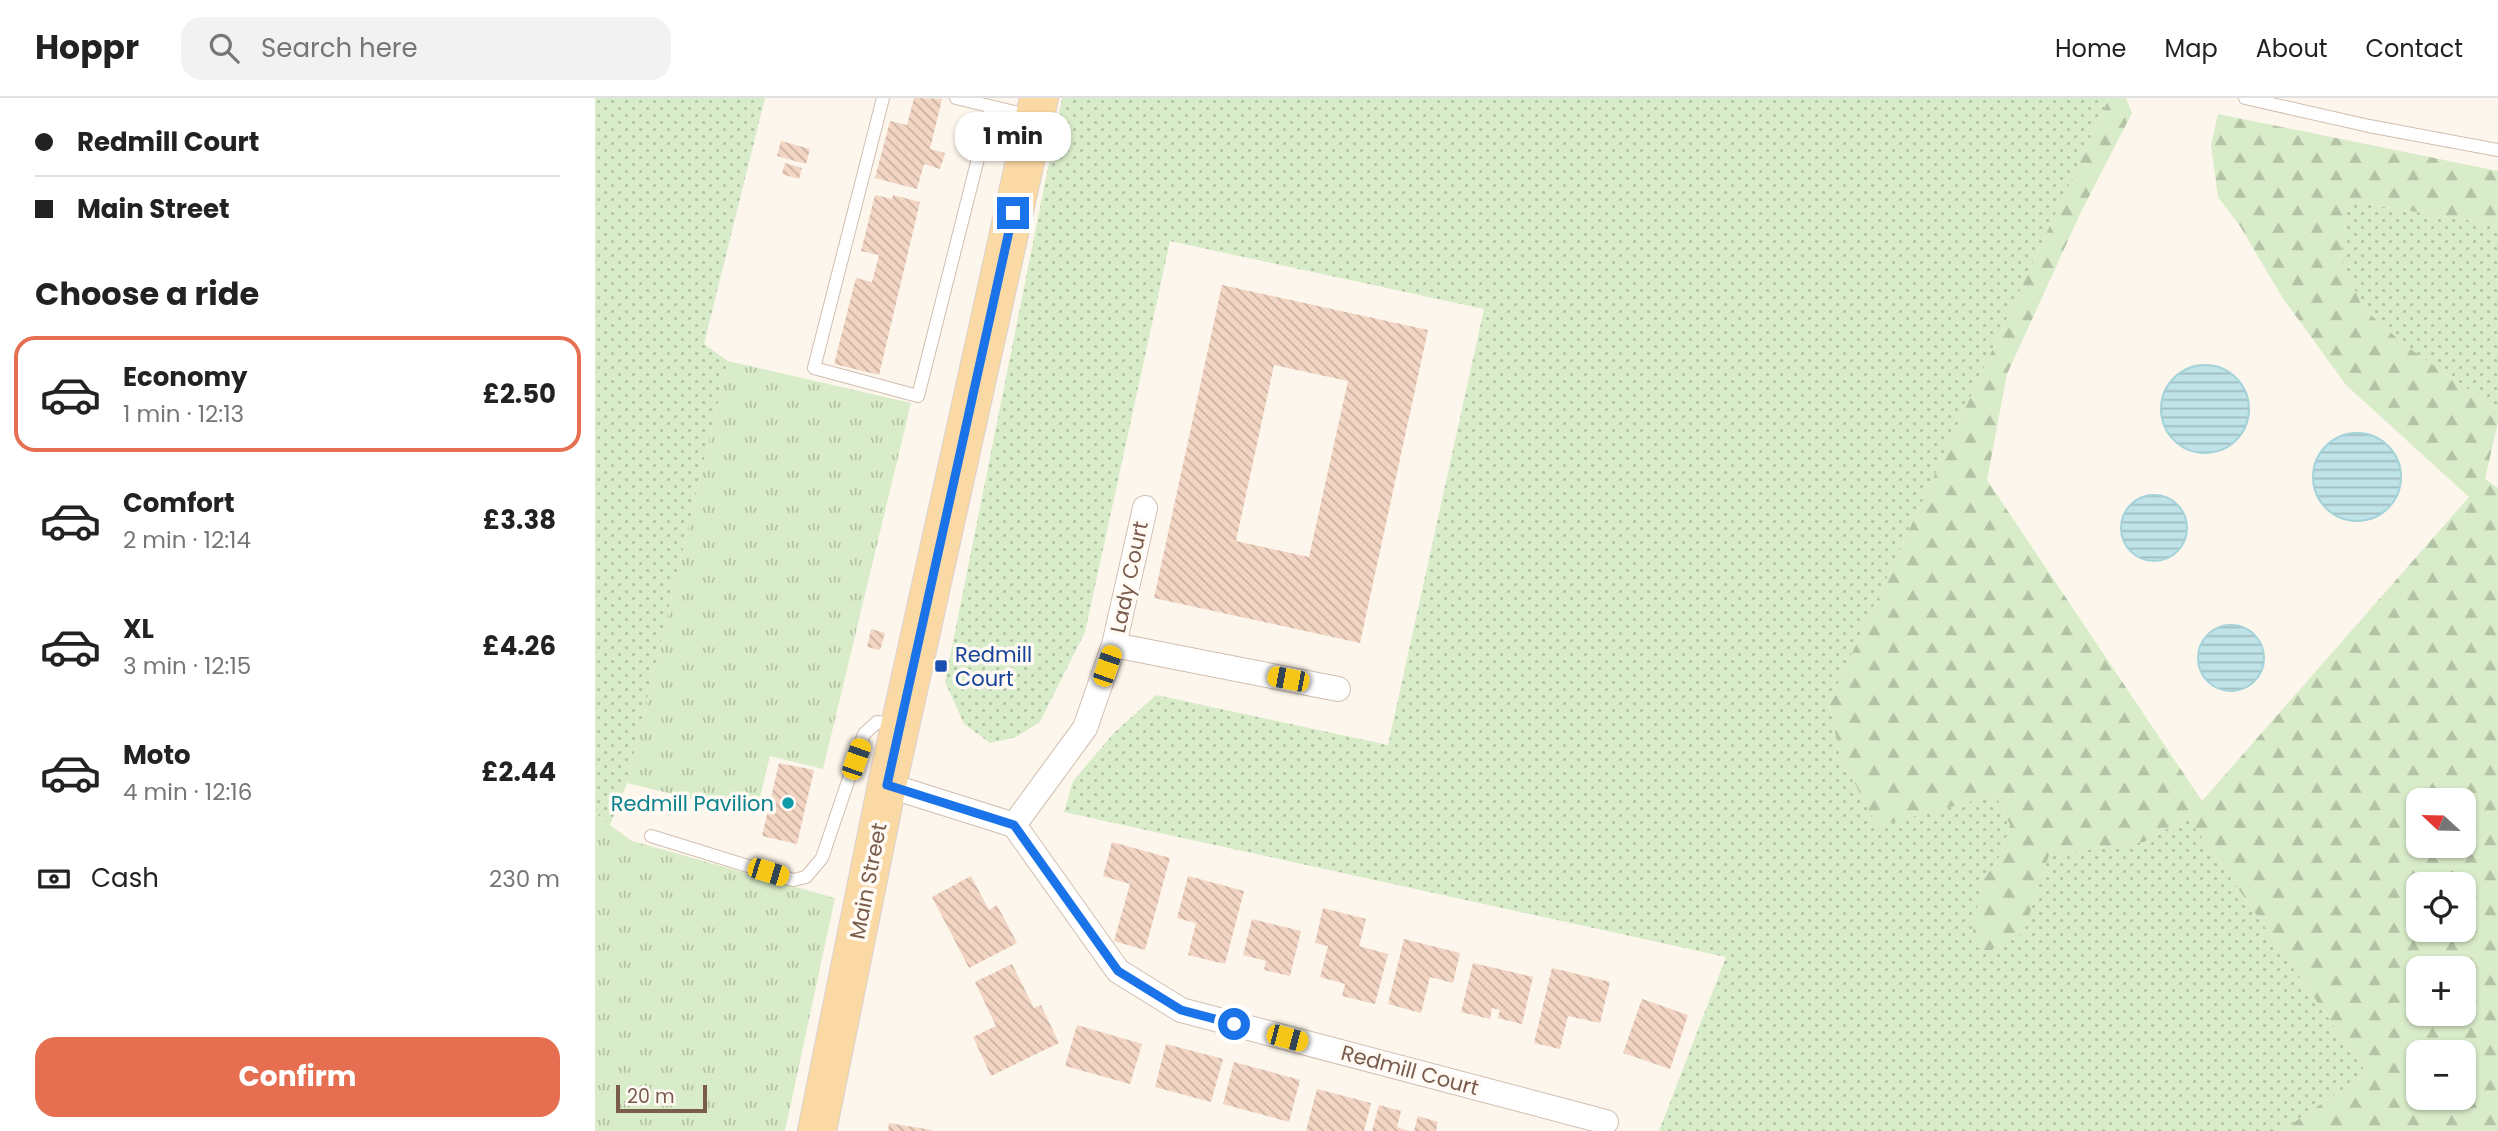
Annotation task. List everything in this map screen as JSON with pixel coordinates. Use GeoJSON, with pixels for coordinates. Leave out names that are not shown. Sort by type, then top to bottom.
{"type":"FeatureCollection","features":[{"type":"Feature","properties":{"kind":"main road","name":"Main Street"},"geometry":{"type":"LineString","coordinates":[[817,1131],[887,785],[1037,108]]}},
{"type":"Feature","properties":{"kind":"street","name":"Lady Court"},"geometry":{"type":"LineString","coordinates":[[1014,825],[1085,728],[1114,645],[1145,508]]}},
{"type":"Feature","properties":{"kind":"street","name":"Lady Court"},"geometry":{"type":"LineString","coordinates":[[1114,645],[1338,688]]}},
{"type":"Feature","properties":{"kind":"street"},"geometry":{"type":"LineString","coordinates":[[887,785],[1014,825]]}},
{"type":"Feature","properties":{"kind":"street","name":"Redmill Court"},"geometry":{"type":"LineString","coordinates":[[1014,825],[1118,971],[1181,1010],[1606,1122]]}},
{"type":"Feature","properties":{"kind":"lane"},"geometry":{"type":"LineString","coordinates":[[883,98],[814,368],[918,396],[991,107]]}},
{"type":"Feature","properties":{"kind":"lane"},"geometry":{"type":"LineString","coordinates":[[956,98],[991,107],[1037,108]]}},
{"type":"Feature","properties":{"kind":"lane"},"geometry":{"type":"LineString","coordinates":[[2249,98],[2369,126],[2498,150]]}},
{"type":"Feature","properties":{"kind":"lane"},"geometry":{"type":"LineString","coordinates":[[651,836],[793,880],[806,877],[822,858],[864,734],[877,722],[901,724]]}},
{"type":"Feature","properties":{"kind":"green space"},"geometry":{"type":"Polygon","coordinates":[[[595,98],[765,98],[704,344],[728,361],[627,783],[610,825],[595,813],[595,98]]]}},
{"type":"Feature","properties":{"kind":"green space"},"geometry":{"type":"Polygon","coordinates":[[[1062,98],[2109,98],[1829,703],[1840,755],[1877,825],[1996,795],[2010,825],[2002,853],[1981,884],[2023,934],[2048,855],[2144,842],[2188,817],[2367,1073],[2281,1131],[1659,1131],[1726,957],[1064,812],[1073,781],[1114,733],[1156,695],[1388,745],[1484,309],[1170,241],[1085,632],[1040,722],[1016,737],[990,743],[964,724],[945,682],[1062,98]]]}},
{"type":"Feature","properties":{"kind":"green space"},"geometry":{"type":"Polygon","coordinates":[[[2109,98],[2126,98],[2132,113],[2082,210],[2007,374],[1987,480],[2202,801],[2469,497],[2346,385],[2282,297],[2240,226],[2218,197],[2211,145],[2218,114],[2498,171],[2498,225],[2349,201],[2340,258],[2363,308],[2406,346],[2498,410],[2498,422],[2485,479],[2498,488],[2498,1131],[2281,1131],[2367,1073],[2188,817],[2144,842],[2049,855],[2023,934],[1988,951],[1971,945],[1981,884],[2002,853],[2010,825],[1996,795],[1877,826],[1840,755],[1829,703],[2109,98]]]}},
{"type":"Feature","properties":{"kind":"green space"},"geometry":{"type":"Polygon","coordinates":[[[2349,201],[2498,225],[2498,410],[2406,346],[2363,308],[2340,258],[2349,201]]]}},
{"type":"Feature","properties":{"kind":"green space"},"geometry":{"type":"Polygon","coordinates":[[[728,361],[911,403],[823,769],[770,756],[756,814],[627,783],[728,361]]]}},
{"type":"Feature","properties":{"kind":"green space"},"geometry":{"type":"Polygon","coordinates":[[[595,814],[632,841],[835,898],[785,1131],[595,1131],[595,814]]]}},
{"type":"Feature","properties":{"kind":"water"},"geometry":{"type":"Polygon","coordinates":[[[2205,365],[2222,368],[2236,378],[2246,392],[2249,409],[2246,426],[2236,440],[2222,450],[2205,453],[2188,450],[2174,440],[2164,426],[2161,409],[2164,392],[2174,378],[2188,368],[2205,365]]]}},
{"type":"Feature","properties":{"kind":"water"},"geometry":{"type":"Polygon","coordinates":[[[2357,433],[2374,436],[2388,446],[2398,460],[2401,477],[2398,494],[2388,508],[2374,518],[2357,521],[2340,518],[2326,508],[2316,494],[2313,477],[2316,460],[2326,446],[2340,436],[2357,433]]]}},
{"type":"Feature","properties":{"kind":"water"},"geometry":{"type":"Polygon","coordinates":[[[2147,495],[2161,495],[2173,500],[2182,509],[2187,528],[2185,541],[2178,552],[2161,561],[2147,561],[2135,556],[2126,547],[2121,535],[2121,521],[2126,509],[2135,500],[2147,495]]]}},
{"type":"Feature","properties":{"kind":"water"},"geometry":{"type":"Polygon","coordinates":[[[2224,625],[2238,625],[2250,630],[2259,639],[2264,658],[2262,671],[2255,682],[2238,691],[2224,691],[2212,686],[2203,677],[2198,665],[2198,651],[2203,639],[2212,630],[2224,625]]]}},
{"type":"Feature","properties":{"kind":"building"},"geometry":{"type":"Polygon","coordinates":[[[914,98],[942,99],[930,149],[945,153],[940,169],[924,164],[917,189],[875,178],[890,121],[907,125],[914,98]]]}},
{"type":"Feature","properties":{"kind":"building"},"geometry":{"type":"Polygon","coordinates":[[[781,141],[810,149],[806,164],[777,156],[781,141]]]}},
{"type":"Feature","properties":{"kind":"building"},"geometry":{"type":"Polygon","coordinates":[[[785,163],[802,168],[799,179],[782,174],[785,163]]]}},
{"type":"Feature","properties":{"kind":"building"},"geometry":{"type":"Polygon","coordinates":[[[875,195],[892,199],[893,195],[920,202],[879,375],[834,364],[856,278],[872,282],[879,255],[861,251],[875,195]]]}},
{"type":"Feature","properties":{"kind":"building"},"geometry":{"type":"Polygon","coordinates":[[[1222,285],[1428,330],[1360,643],[1154,598],[1222,285]],[[1274,365],[1236,541],[1309,557],[1348,381],[1274,365]]]}},
{"type":"Feature","properties":{"kind":"building"},"geometry":{"type":"Polygon","coordinates":[[[871,629],[885,633],[880,650],[867,647],[871,629]]]}},
{"type":"Feature","properties":{"kind":"building","name":"Redmill Pavilion"},"geometry":{"type":"Polygon","coordinates":[[[779,763],[814,770],[797,844],[762,836],[779,763]]]}},
{"type":"Feature","properties":{"kind":"building"},"geometry":{"type":"Polygon","coordinates":[[[1112,842],[1170,858],[1145,950],[1114,941],[1130,884],[1103,876],[1112,842]]]}},
{"type":"Feature","properties":{"kind":"building"},"geometry":{"type":"Polygon","coordinates":[[[971,876],[989,910],[997,905],[1017,943],[969,968],[932,897],[971,876]]]}},
{"type":"Feature","properties":{"kind":"building"},"geometry":{"type":"Polygon","coordinates":[[[1188,876],[1244,891],[1225,964],[1188,955],[1196,923],[1177,918],[1188,876]]]}},
{"type":"Feature","properties":{"kind":"building"},"geometry":{"type":"Polygon","coordinates":[[[1323,908],[1366,919],[1359,946],[1388,954],[1375,1004],[1342,996],[1345,984],[1320,977],[1328,946],[1315,943],[1323,908]]]}},
{"type":"Feature","properties":{"kind":"building"},"geometry":{"type":"Polygon","coordinates":[[[1252,919],[1301,931],[1290,976],[1264,970],[1266,961],[1243,955],[1252,919]]]}},
{"type":"Feature","properties":{"kind":"building"},"geometry":{"type":"Polygon","coordinates":[[[1404,939],[1460,953],[1453,983],[1430,977],[1421,1013],[1388,1004],[1404,939]]]}},
{"type":"Feature","properties":{"kind":"building"},"geometry":{"type":"Polygon","coordinates":[[[1473,963],[1533,977],[1522,1024],[1498,1018],[1500,1010],[1492,1008],[1490,1019],[1461,1012],[1473,963]]]}},
{"type":"Feature","properties":{"kind":"building"},"geometry":{"type":"Polygon","coordinates":[[[1012,964],[1034,1008],[1041,1005],[1059,1043],[991,1076],[973,1037],[996,1026],[975,982],[1012,964]]]}},
{"type":"Feature","properties":{"kind":"building"},"geometry":{"type":"Polygon","coordinates":[[[1552,968],[1610,982],[1600,1023],[1568,1016],[1560,1049],[1534,1043],[1552,968]]]}},
{"type":"Feature","properties":{"kind":"building"},"geometry":{"type":"Polygon","coordinates":[[[1642,999],[1688,1015],[1670,1069],[1623,1053],[1642,999]]]}},
{"type":"Feature","properties":{"kind":"building"},"geometry":{"type":"Polygon","coordinates":[[[1077,1025],[1142,1044],[1130,1084],[1065,1066],[1077,1025]]]}},
{"type":"Feature","properties":{"kind":"building"},"geometry":{"type":"Polygon","coordinates":[[[1166,1044],[1223,1059],[1211,1102],[1155,1087],[1166,1044]]]}},
{"type":"Feature","properties":{"kind":"building"},"geometry":{"type":"Polygon","coordinates":[[[1234,1062],[1300,1080],[1289,1122],[1223,1104],[1234,1062]]]}},
{"type":"Feature","properties":{"kind":"building"},"geometry":{"type":"Polygon","coordinates":[[[1317,1089],[1371,1103],[1364,1131],[1306,1131],[1317,1089]]]}},
{"type":"Feature","properties":{"kind":"building"},"geometry":{"type":"Polygon","coordinates":[[[1379,1105],[1401,1111],[1397,1127],[1408,1131],[1372,1131],[1379,1105]]]}},
{"type":"Feature","properties":{"kind":"building"},"geometry":{"type":"Polygon","coordinates":[[[1418,1116],[1438,1122],[1436,1131],[1414,1131],[1418,1116]]]}},
{"type":"Feature","properties":{"kind":"building"},"geometry":{"type":"Polygon","coordinates":[[[889,1123],[932,1130],[932,1131],[888,1131],[889,1123]]]}},
{"type":"Feature","properties":{"kind":"place","name":"Redmill Court"},"geometry":{"type":"Point","coordinates":[941,666]}},
{"type":"Feature","properties":{"kind":"place","name":"Redmill Pavilion"},"geometry":{"type":"Point","coordinates":[788,803]}},
{"type":"Feature","properties":{"kind":"route"},"geometry":{"type":"LineString","coordinates":[[1013,213],[887,785],[1014,825],[1118,971],[1181,1010],[1234,1024]]}}]}
